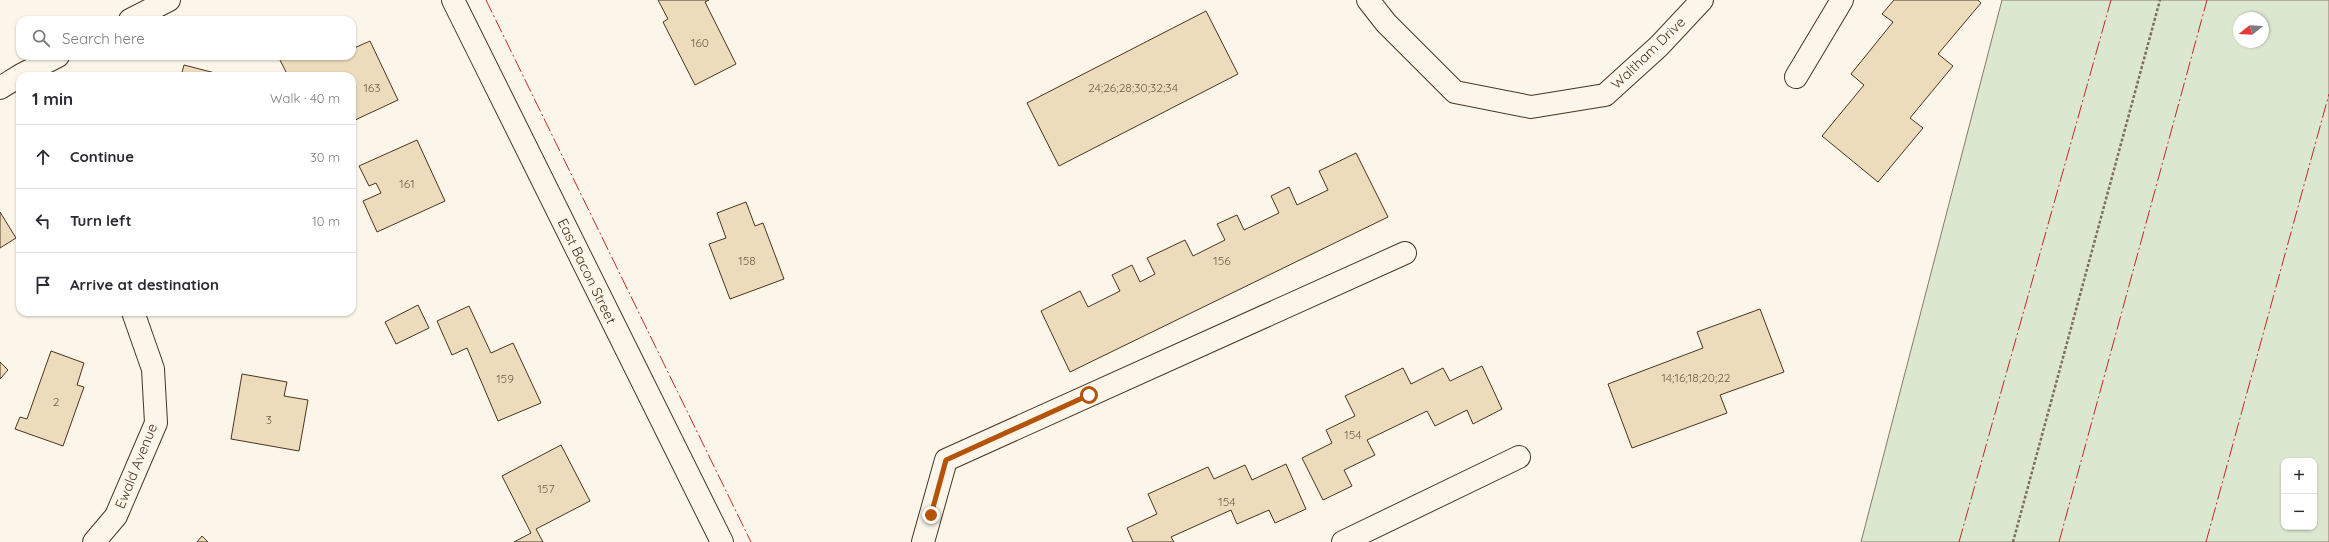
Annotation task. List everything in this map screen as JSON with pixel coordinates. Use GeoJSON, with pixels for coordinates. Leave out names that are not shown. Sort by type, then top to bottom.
{"type":"FeatureCollection","features":[{"type":"Feature","properties":{"kind":"street"},"geometry":{"type":"LineString","coordinates":[[138,16],[169,0]]}},
{"type":"Feature","properties":{"kind":"street","name":"East Bacon Street"},"geometry":{"type":"LineString","coordinates":[[453,0],[722,542]]}},
{"type":"Feature","properties":{"kind":"street","name":"Waltham Drive"},"geometry":{"type":"LineString","coordinates":[[1368,0],[1386,23],[1454,92],[1531,107],[1605,95],[1659,46],[1702,0]]}},
{"type":"Feature","properties":{"kind":"street"},"geometry":{"type":"LineString","coordinates":[[1796,77],[1842,0]]}},
{"type":"Feature","properties":{"kind":"street"},"geometry":{"type":"LineString","coordinates":[[28,72],[50,60]]}},
{"type":"Feature","properties":{"kind":"street"},"geometry":{"type":"LineString","coordinates":[[0,88],[16,79]]}},
{"type":"Feature","properties":{"kind":"street"},"geometry":{"type":"LineString","coordinates":[[923,542],[946,460],[1405,253]]}},
{"type":"Feature","properties":{"kind":"street","name":"Ewald Avenue"},"geometry":{"type":"LineString","coordinates":[[94,542],[116,516],[156,423],[153,368],[134,316]]}},
{"type":"Feature","properties":{"kind":"street"},"geometry":{"type":"LineString","coordinates":[[1343,542],[1519,457]]}},
{"type":"Feature","properties":{"kind":"path"},"geometry":{"type":"LineString","coordinates":[[2013,542],[2160,0]]}},
{"type":"Feature","properties":{"kind":"green space"},"geometry":{"type":"Polygon","coordinates":[[[2002,0],[2329,0],[2329,542],[1861,542],[2002,0]]]}},
{"type":"Feature","properties":{"kind":"building"},"geometry":{"type":"Polygon","coordinates":[[[658,0],[709,0],[705,2],[736,64],[695,85],[663,22],[668,19],[658,0]]]}},
{"type":"Feature","properties":{"kind":"building"},"geometry":{"type":"Polygon","coordinates":[[[1894,0],[1978,0],[1981,3],[1938,54],[1953,66],[1910,118],[1923,128],[1878,182],[1822,136],[1864,85],[1851,74],[1893,22],[1882,14],[1894,0]]]}},
{"type":"Feature","properties":{"kind":"building"},"geometry":{"type":"Polygon","coordinates":[[[1206,11],[1238,74],[1059,166],[1027,103],[1206,11]]]}},
{"type":"Feature","properties":{"kind":"building"},"geometry":{"type":"Polygon","coordinates":[[[370,41],[398,100],[356,120],[356,72],[286,72],[280,60],[356,60],[356,47],[370,41]]]}},
{"type":"Feature","properties":{"kind":"building"},"geometry":{"type":"Polygon","coordinates":[[[184,65],[211,72],[182,72],[184,65]]]}},
{"type":"Feature","properties":{"kind":"building"},"geometry":{"type":"Polygon","coordinates":[[[417,140],[445,201],[377,232],[363,201],[381,193],[376,183],[369,186],[359,166],[417,140]]]}},
{"type":"Feature","properties":{"kind":"building"},"geometry":{"type":"Polygon","coordinates":[[[1356,153],[1388,217],[1070,372],[1041,311],[1080,291],[1088,307],[1120,291],[1112,275],[1132,265],[1140,282],[1155,274],[1147,258],[1185,240],[1193,256],[1225,240],[1217,224],[1237,215],[1244,230],[1279,213],[1271,196],[1289,187],[1297,205],[1328,190],[1319,171],[1356,153]]]}},
{"type":"Feature","properties":{"kind":"building"},"geometry":{"type":"Polygon","coordinates":[[[746,202],[755,226],[763,223],[784,279],[730,299],[709,244],[726,238],[717,213],[746,202]]]}},
{"type":"Feature","properties":{"kind":"building"},"geometry":{"type":"Polygon","coordinates":[[[0,212],[16,238],[0,248],[0,212]]]}},
{"type":"Feature","properties":{"kind":"building"},"geometry":{"type":"Polygon","coordinates":[[[418,305],[429,328],[396,344],[385,322],[418,305]]]}},
{"type":"Feature","properties":{"kind":"building"},"geometry":{"type":"Polygon","coordinates":[[[469,306],[491,353],[513,343],[541,403],[498,421],[467,348],[452,355],[437,321],[469,306]]]}},
{"type":"Feature","properties":{"kind":"building"},"geometry":{"type":"Polygon","coordinates":[[[1760,309],[1784,372],[1720,395],[1727,413],[1632,448],[1608,384],[1703,348],[1697,332],[1760,309]]]}},
{"type":"Feature","properties":{"kind":"building"},"geometry":{"type":"Polygon","coordinates":[[[51,351],[84,363],[77,385],[84,387],[63,446],[15,429],[20,417],[27,419],[51,351]]]}},
{"type":"Feature","properties":{"kind":"building"},"geometry":{"type":"Polygon","coordinates":[[[0,362],[8,370],[0,379],[0,362]]]}},
{"type":"Feature","properties":{"kind":"building"},"geometry":{"type":"Polygon","coordinates":[[[1482,366],[1502,409],[1473,424],[1467,410],[1435,426],[1427,411],[1367,440],[1375,455],[1344,470],[1352,486],[1323,500],[1302,458],[1332,443],[1326,430],[1355,416],[1345,396],[1403,368],[1411,384],[1443,368],[1450,381],[1482,366]]]}},
{"type":"Feature","properties":{"kind":"building"},"geometry":{"type":"Polygon","coordinates":[[[242,374],[287,382],[284,396],[308,400],[299,451],[231,439],[242,374]]]}},
{"type":"Feature","properties":{"kind":"building"},"geometry":{"type":"Polygon","coordinates":[[[561,445],[590,501],[536,529],[543,542],[514,542],[531,533],[502,476],[561,445]]]}},
{"type":"Feature","properties":{"kind":"building"},"geometry":{"type":"Polygon","coordinates":[[[1286,464],[1306,509],[1275,523],[1269,510],[1237,524],[1231,510],[1171,537],[1174,542],[1133,542],[1127,528],[1157,514],[1148,494],[1208,467],[1214,479],[1245,465],[1252,480],[1286,464]]]}},
{"type":"Feature","properties":{"kind":"building"},"geometry":{"type":"Polygon","coordinates":[[[202,536],[208,542],[197,542],[202,536]]]}},
{"type":"Feature","properties":{"kind":"power"},"geometry":{"type":"LineString","coordinates":[[486,0],[751,542]]}},
{"type":"Feature","properties":{"kind":"power"},"geometry":{"type":"LineString","coordinates":[[1959,542],[2111,0]]}},
{"type":"Feature","properties":{"kind":"power"},"geometry":{"type":"LineString","coordinates":[[2059,542],[2207,0]]}},
{"type":"Feature","properties":{"kind":"power"},"geometry":{"type":"LineString","coordinates":[[2206,542],[2329,94]]}},
{"type":"Feature","properties":{"kind":"route"},"geometry":{"type":"LineString","coordinates":[[931,515],[946,460],[1089,395]]}}]}
